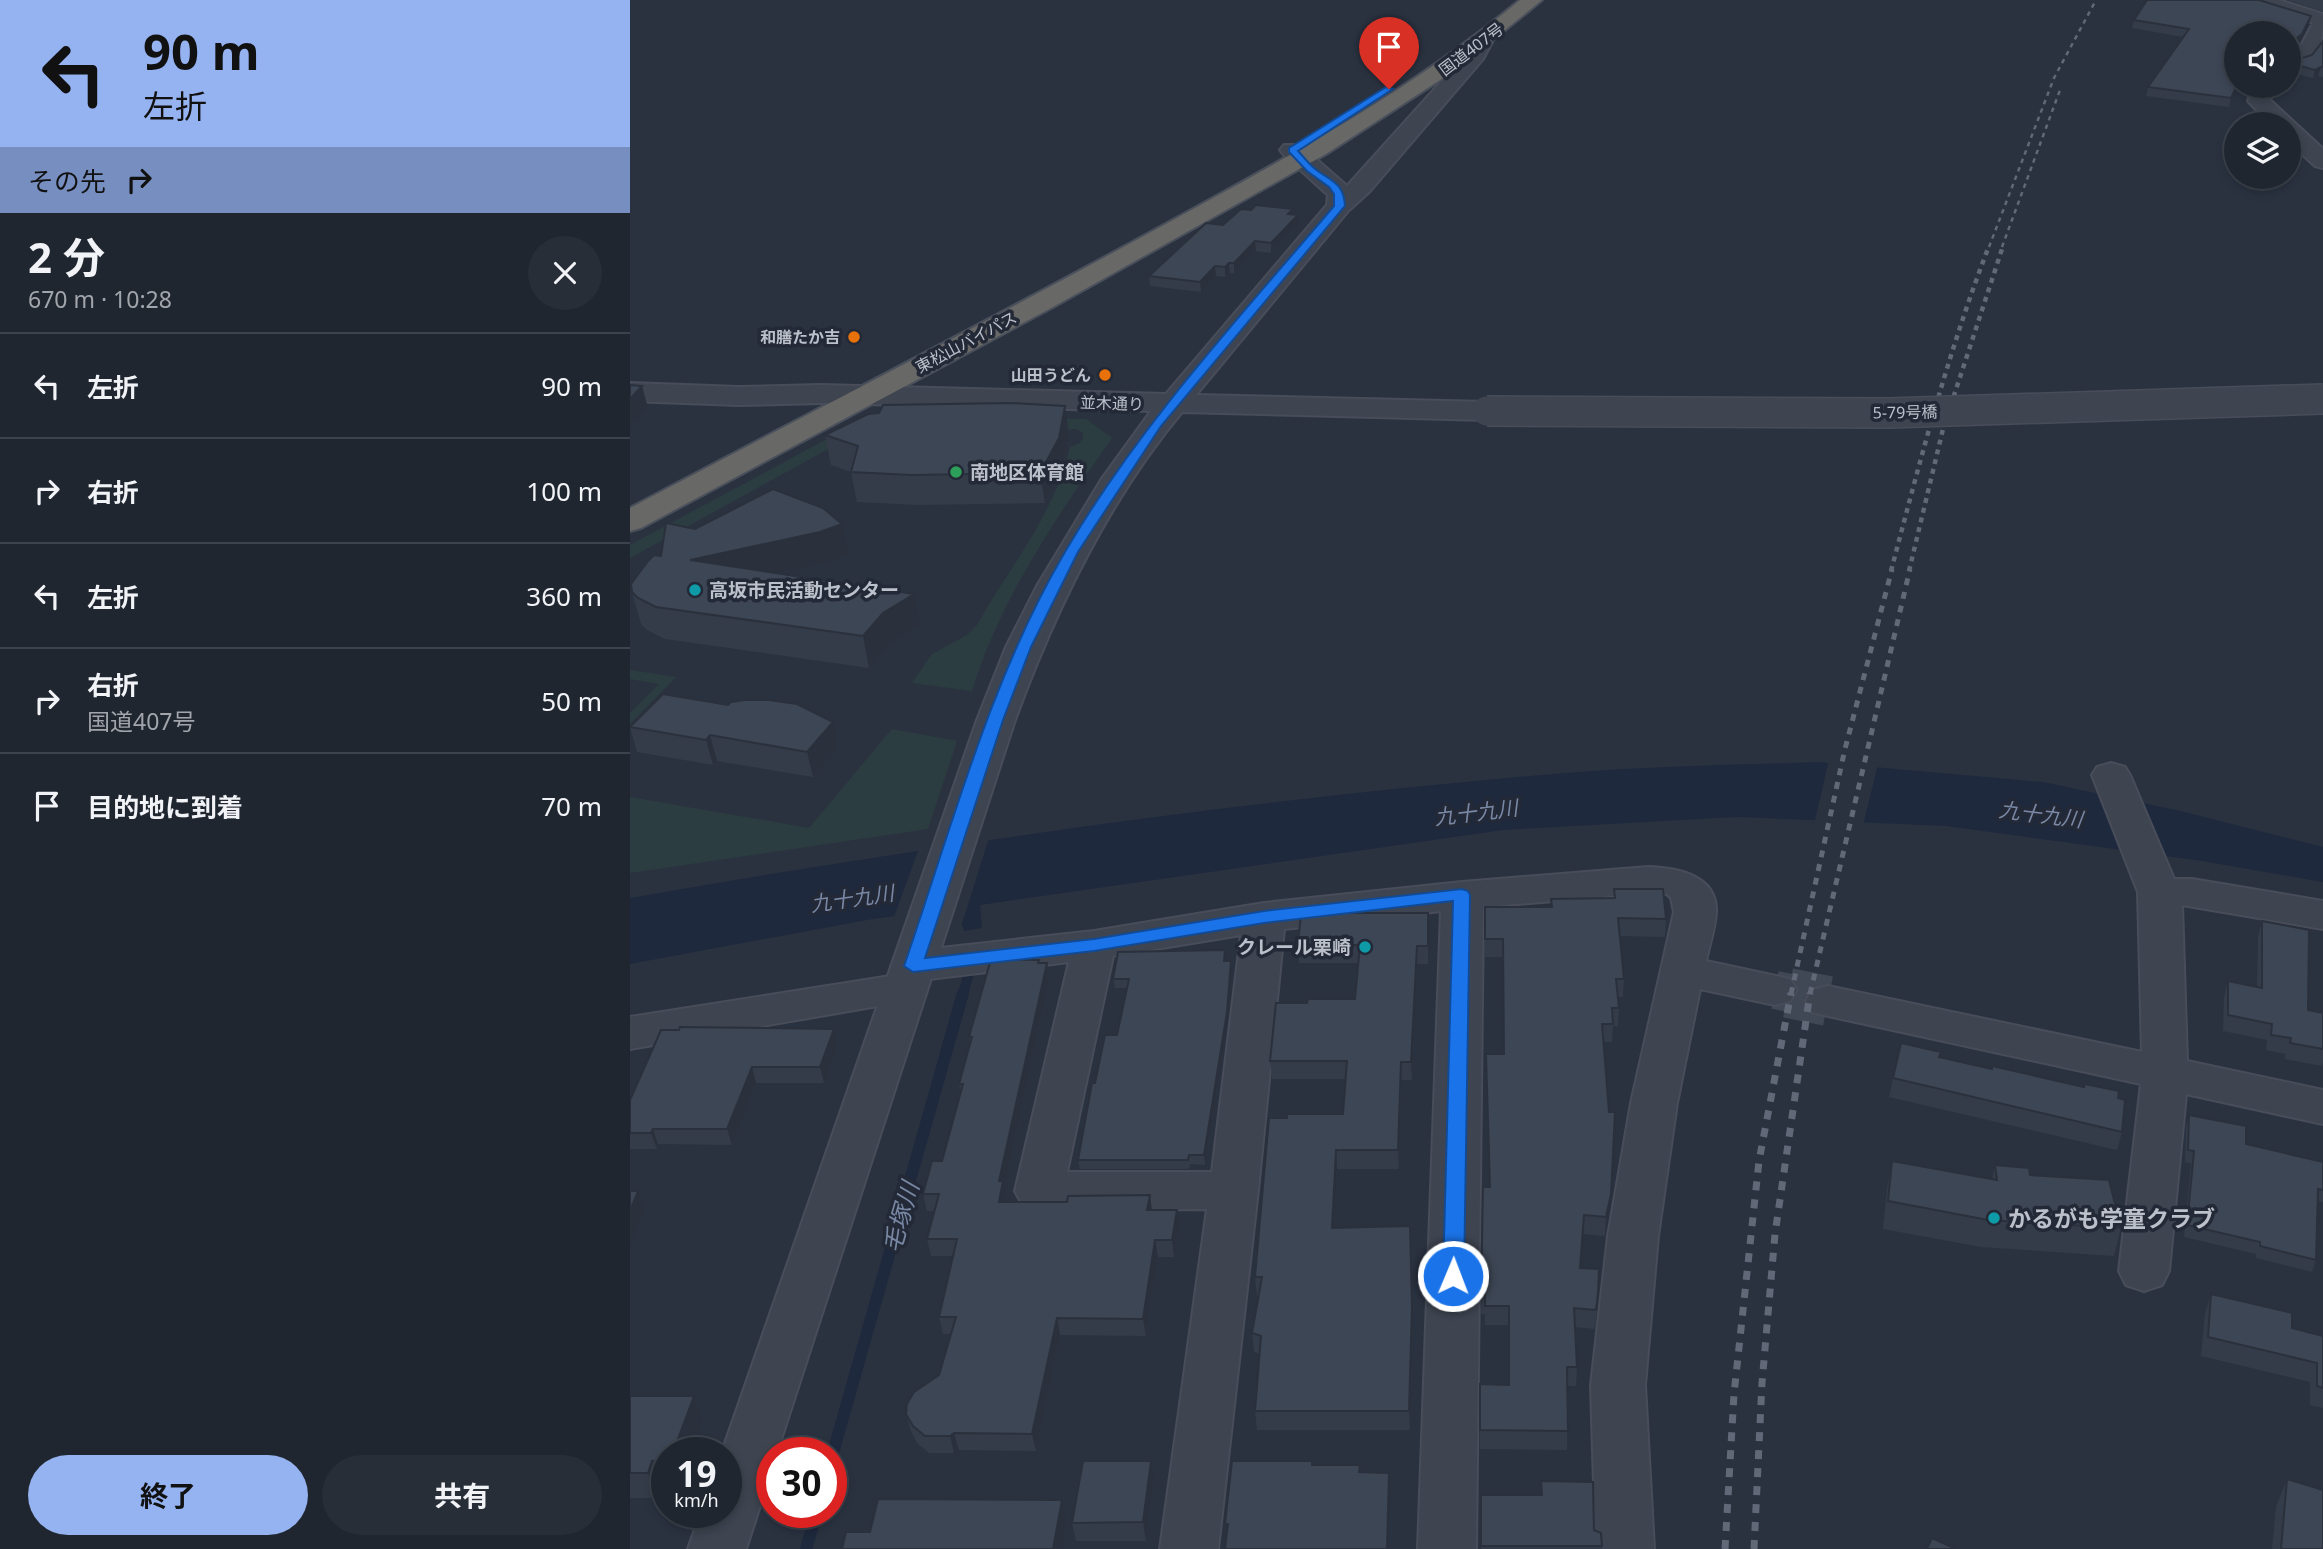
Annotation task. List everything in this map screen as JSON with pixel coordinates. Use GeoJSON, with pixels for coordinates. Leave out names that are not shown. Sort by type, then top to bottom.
{"type":"FeatureCollection","features":[{"type":"Feature","properties":{"kind":"highway","name":"国道407号"},"geometry":{"type":"LineString","coordinates":[[1297,155],[1455,43],[1506,0]]}},
{"type":"Feature","properties":{"kind":"highway","name":"国道407号"},"geometry":{"type":"LineString","coordinates":[[1297,155],[1423,85],[1482,42],[1532,0]]}},
{"type":"Feature","properties":{"kind":"highway","name":"東松山バイパス"},"geometry":{"type":"LineString","coordinates":[[630,494],[821,394],[1297,155]]}},
{"type":"Feature","properties":{"kind":"highway","name":"東松山バイパス"},"geometry":{"type":"LineString","coordinates":[[630,521],[865,396],[1297,155]]}},
{"type":"Feature","properties":{"kind":"street"},"geometry":{"type":"LineString","coordinates":[[2259,0],[2322,20],[2323,26],[2310,48],[2301,54]]}},
{"type":"Feature","properties":{"kind":"street"},"geometry":{"type":"LineString","coordinates":[[717,1549],[996,720],[1024,647],[1054,586],[1110,491],[1156,424],[1339,206],[1361,186],[1476,55],[1482,42]]}},
{"type":"Feature","properties":{"kind":"street"},"geometry":{"type":"LineString","coordinates":[[2260,98],[2259,101],[2270,112]]}},
{"type":"Feature","properties":{"kind":"street"},"geometry":{"type":"LineString","coordinates":[[2301,141],[2323,161]]}},
{"type":"Feature","properties":{"kind":"street"},"geometry":{"type":"LineString","coordinates":[[1297,155],[1333,185],[1339,194],[1339,206]]}},
{"type":"Feature","properties":{"kind":"street","name":"並木通り"},"geometry":{"type":"LineString","coordinates":[[630,392],[739,396],[821,394],[1487,411]]}},
{"type":"Feature","properties":{"kind":"street","name":"5-79号橋"},"geometry":{"type":"LineString","coordinates":[[1487,411],[1889,413],[2323,399]]}},
{"type":"Feature","properties":{"kind":"street"},"geometry":{"type":"LineString","coordinates":[[2113,779],[2157,886],[2165,1074],[2144,1271]]}},
{"type":"Feature","properties":{"kind":"street"},"geometry":{"type":"LineString","coordinates":[[630,1033],[872,992],[913,966],[1094,945],[1264,917],[1462,895],[1648,880],[1674,881],[1686,887],[1694,898],[1695,912],[1654,1103],[1633,1236],[1618,1385],[1625,1549]]}},
{"type":"Feature","properties":{"kind":"street"},"geometry":{"type":"LineString","coordinates":[[2157,886],[2323,915]]}},
{"type":"Feature","properties":{"kind":"street"},"geometry":{"type":"LineString","coordinates":[[1447,1549],[1462,895]]}},
{"type":"Feature","properties":{"kind":"street"},"geometry":{"type":"LineString","coordinates":[[1189,1549],[1234,1190],[1264,917]]}},
{"type":"Feature","properties":{"kind":"street"},"geometry":{"type":"LineString","coordinates":[[1094,945],[1040,1191],[1234,1190]]}},
{"type":"Feature","properties":{"kind":"street"},"geometry":{"type":"LineString","coordinates":[[1683,971],[1775,990]]}},
{"type":"Feature","properties":{"kind":"street"},"geometry":{"type":"LineString","coordinates":[[1828,1001],[2323,1107]]}},
{"type":"Feature","properties":{"kind":"shaded area"},"geometry":{"type":"Polygon","coordinates":[[[904,416],[1086,419],[1112,438],[1051,528],[1014,591],[984,657],[972,691],[912,683],[932,654],[967,635],[977,625],[1043,517],[1054,495],[1070,447],[1080,443],[1083,438],[1083,433],[1076,429],[830,448],[630,558],[630,545],[842,431],[904,416]]]}},
{"type":"Feature","properties":{"kind":"shaded area"},"geometry":{"type":"Polygon","coordinates":[[[630,670],[676,677],[630,724],[630,713],[659,684],[630,679],[630,670]]]}},
{"type":"Feature","properties":{"kind":"shaded area"},"geometry":{"type":"Polygon","coordinates":[[[892,729],[957,741],[928,829],[630,873],[630,797],[809,828],[892,729]]]}},
{"type":"Feature","properties":{"kind":"water","name":"九十九川"},"geometry":{"type":"Polygon","coordinates":[[[1817,762],[2043,782],[2181,811],[2323,847],[2323,882],[2202,861],[1946,826],[1737,817],[1503,830],[980,905],[982,928],[964,931],[956,907],[867,920],[630,964],[630,898],[746,878],[1096,825],[1330,796],[1596,771],[1817,762]]]}},
{"type":"Feature","properties":{"kind":"pier"},"geometry":{"type":"Polygon","coordinates":[[[1829,760],[1878,764],[1863,826],[1814,824],[1829,760]]]}},
{"type":"Feature","properties":{"kind":"pier"},"geometry":{"type":"Polygon","coordinates":[[[989,838],[960,930],[954,911],[893,920],[919,848],[989,838]]]}},
{"type":"Feature","properties":{"kind":"building"},"geometry":{"type":"Polygon","coordinates":[[[2147,0],[2259,0],[2311,16],[2301,35],[2301,21],[2224,21],[2224,97],[2148,87],[2189,29],[2134,20],[2147,0]]]}},
{"type":"Feature","properties":{"kind":"building"},"geometry":{"type":"Polygon","coordinates":[[[2323,41],[2323,67],[2315,70],[2301,66],[2301,58],[2312,55],[2323,41]]]}},
{"type":"Feature","properties":{"kind":"building"},"geometry":{"type":"Polygon","coordinates":[[[1256,205],[1293,209],[1288,214],[1298,215],[1271,243],[1255,241],[1234,263],[1225,267],[1215,266],[1200,282],[1149,276],[1206,223],[1223,225],[1241,209],[1251,210],[1256,205]]]}},
{"type":"Feature","properties":{"kind":"building"},"geometry":{"type":"Polygon","coordinates":[[[630,385],[642,386],[630,399],[630,385]]]}},
{"type":"Feature","properties":{"kind":"building"},"geometry":{"type":"Polygon","coordinates":[[[1011,403],[1065,406],[1059,438],[1040,473],[912,475],[851,472],[858,446],[825,435],[868,414],[879,413],[883,405],[1011,403]]]}},
{"type":"Feature","properties":{"kind":"building"},"geometry":{"type":"Polygon","coordinates":[[[773,489],[823,508],[842,524],[820,532],[690,560],[914,594],[883,613],[863,636],[656,607],[632,592],[631,584],[648,561],[654,555],[661,556],[666,523],[695,529],[773,489]]]}},
{"type":"Feature","properties":{"kind":"building"},"geometry":{"type":"Polygon","coordinates":[[[663,694],[728,705],[745,700],[797,704],[833,722],[807,752],[710,735],[706,740],[630,727],[663,694]]]}},
{"type":"Feature","properties":{"kind":"building"},"geometry":{"type":"Polygon","coordinates":[[[1614,889],[1663,889],[1666,919],[1618,918],[1624,979],[1616,979],[1619,1008],[1612,1008],[1613,1024],[1602,1024],[1609,1112],[1615,1112],[1611,1194],[1606,1217],[1584,1215],[1580,1268],[1599,1269],[1598,1292],[1596,1310],[1574,1308],[1577,1367],[1567,1367],[1568,1431],[1480,1430],[1480,1384],[1509,1385],[1509,1306],[1485,1306],[1485,1295],[1481,1295],[1483,1187],[1490,1187],[1486,1054],[1504,1054],[1503,939],[1485,939],[1485,907],[1552,907],[1551,899],[1615,898],[1614,889]]]}},
{"type":"Feature","properties":{"kind":"building"},"geometry":{"type":"Polygon","coordinates":[[[1301,913],[1428,913],[1428,946],[1417,946],[1411,1062],[1401,1062],[1398,1150],[1336,1150],[1332,1228],[1410,1226],[1412,1306],[1409,1411],[1255,1411],[1261,1336],[1252,1333],[1262,1277],[1255,1277],[1269,1118],[1287,1118],[1287,1114],[1343,1114],[1347,1061],[1270,1061],[1276,1003],[1307,1003],[1308,999],[1355,999],[1360,945],[1298,945],[1301,913]]]}},
{"type":"Feature","properties":{"kind":"building"},"geometry":{"type":"Polygon","coordinates":[[[2262,921],[2309,930],[2308,1010],[2323,1013],[2323,1049],[2290,1043],[2291,1038],[2271,1035],[2272,1024],[2228,1015],[2228,981],[2262,988],[2262,921]]]}},
{"type":"Feature","properties":{"kind":"building"},"geometry":{"type":"Polygon","coordinates":[[[1225,950],[1224,961],[1231,961],[1227,1012],[1204,1155],[1189,1155],[1188,1160],[1078,1160],[1092,1083],[1095,1083],[1105,1035],[1117,1035],[1129,979],[1113,979],[1118,952],[1225,950]]]}},
{"type":"Feature","properties":{"kind":"building"},"geometry":{"type":"Polygon","coordinates":[[[991,959],[1039,960],[1038,963],[1047,963],[999,1181],[1003,1181],[999,1202],[1067,1202],[1068,1196],[1150,1195],[1147,1210],[1177,1210],[1172,1240],[1155,1240],[1143,1319],[1057,1318],[1032,1434],[954,1433],[950,1436],[925,1436],[913,1426],[906,1414],[907,1404],[914,1392],[939,1375],[956,1317],[939,1317],[957,1239],[927,1239],[939,1194],[923,1194],[932,1161],[942,1161],[963,1084],[959,1084],[972,1037],[969,1037],[991,959]]]}},
{"type":"Feature","properties":{"kind":"building"},"geometry":{"type":"Polygon","coordinates":[[[680,1027],[834,1029],[820,1067],[752,1067],[727,1129],[653,1129],[651,1133],[630,1133],[630,1100],[661,1030],[679,1030],[680,1027]]]}},
{"type":"Feature","properties":{"kind":"building"},"geometry":{"type":"Polygon","coordinates":[[[1901,1043],[1941,1052],[1939,1057],[1992,1069],[1992,1066],[2084,1087],[2085,1084],[2119,1091],[2118,1098],[2125,1100],[2122,1132],[1893,1078],[1901,1043]]]}},
{"type":"Feature","properties":{"kind":"building"},"geometry":{"type":"Polygon","coordinates":[[[2189,1115],[2246,1126],[2246,1144],[2323,1162],[2323,1190],[2318,1189],[2316,1260],[2260,1246],[2260,1242],[2187,1225],[2194,1151],[2188,1150],[2189,1115]]]}},
{"type":"Feature","properties":{"kind":"building"},"geometry":{"type":"Polygon","coordinates":[[[1892,1161],[1997,1180],[1995,1165],[2029,1168],[2030,1175],[2109,1180],[2121,1228],[1988,1220],[1888,1201],[1892,1161]]]}},
{"type":"Feature","properties":{"kind":"building"},"geometry":{"type":"Polygon","coordinates":[[[630,1191],[638,1191],[630,1211],[630,1191]]]}},
{"type":"Feature","properties":{"kind":"building"},"geometry":{"type":"Polygon","coordinates":[[[2211,1294],[2292,1313],[2292,1328],[2323,1336],[2323,1388],[2317,1386],[2317,1363],[2208,1337],[2211,1294]]]}},
{"type":"Feature","properties":{"kind":"building"},"geometry":{"type":"Polygon","coordinates":[[[630,1396],[694,1396],[679,1437],[651,1437],[651,1464],[648,1473],[630,1473],[630,1396]]]}},
{"type":"Feature","properties":{"kind":"building"},"geometry":{"type":"Polygon","coordinates":[[[1083,1461],[1151,1461],[1143,1522],[1072,1523],[1083,1461]]]}},
{"type":"Feature","properties":{"kind":"building"},"geometry":{"type":"Polygon","coordinates":[[[1232,1461],[1312,1461],[1312,1465],[1360,1465],[1359,1472],[1389,1473],[1387,1549],[1225,1549],[1232,1461]]]}},
{"type":"Feature","properties":{"kind":"building"},"geometry":{"type":"Polygon","coordinates":[[[2287,1479],[2323,1490],[2323,1549],[2281,1549],[2287,1479]]]}},
{"type":"Feature","properties":{"kind":"building"},"geometry":{"type":"Polygon","coordinates":[[[1541,1481],[1593,1482],[1594,1530],[1601,1533],[1602,1546],[1481,1546],[1481,1495],[1542,1495],[1541,1481]]]}},
{"type":"Feature","properties":{"kind":"building"},"geometry":{"type":"Polygon","coordinates":[[[878,1499],[1062,1500],[1053,1549],[842,1549],[846,1532],[870,1532],[878,1499]]]}},
{"type":"Feature","properties":{"kind":"building"},"geometry":{"type":"Polygon","coordinates":[[[1932,1538],[1956,1549],[1927,1549],[1932,1538]]]}},
{"type":"Feature","properties":{"kind":"waterway","name":"毛塚川"},"geometry":{"type":"LineString","coordinates":[[963,994],[969,973]]}},
{"type":"Feature","properties":{"kind":"waterway","name":"毛塚川"},"geometry":{"type":"LineString","coordinates":[[838,1437],[963,993]]}},
{"type":"Feature","properties":{"kind":"waterway","name":"毛塚川"},"geometry":{"type":"LineString","coordinates":[[806,1549],[812,1528]]}},
{"type":"Feature","properties":{"kind":"tunnel"},"geometry":{"type":"LineString","coordinates":[[1775,990],[1796,994]]}},
{"type":"Feature","properties":{"kind":"tunnel"},"geometry":{"type":"LineString","coordinates":[[1788,993],[1828,1001]]}},
{"type":"Feature","properties":{"kind":"railway"},"geometry":{"type":"LineString","coordinates":[[1989,247],[2054,78],[2096,0]]}},
{"type":"Feature","properties":{"kind":"railway"},"geometry":{"type":"LineString","coordinates":[[2002,247],[2060,90]]}},
{"type":"Feature","properties":{"kind":"railway"},"geometry":{"type":"LineString","coordinates":[[1891,571],[1948,366],[1989,246]]}},
{"type":"Feature","properties":{"kind":"railway"},"geometry":{"type":"LineString","coordinates":[[1909,571],[1943,429],[2003,246]]}},
{"type":"Feature","properties":{"kind":"railway"},"geometry":{"type":"LineString","coordinates":[[1791,994],[1845,749],[1892,569]]}},
{"type":"Feature","properties":{"kind":"railway"},"geometry":{"type":"LineString","coordinates":[[1810,994],[1910,569]]}},
{"type":"Feature","properties":{"kind":"railway"},"geometry":{"type":"LineString","coordinates":[[1725,1549],[1734,1394],[1759,1161],[1791,993]]}},
{"type":"Feature","properties":{"kind":"railway"},"geometry":{"type":"LineString","coordinates":[[1754,1549],[1762,1383],[1775,1234],[1810,993]]}},
{"type":"Feature","properties":{"kind":"place","name":"和膳たか吉"},"geometry":{"type":"Point","coordinates":[854,337]}},
{"type":"Feature","properties":{"kind":"place","name":"山田うどん"},"geometry":{"type":"Point","coordinates":[1105,375]}},
{"type":"Feature","properties":{"kind":"place","name":"南地区体育館"},"geometry":{"type":"Point","coordinates":[956,472]}},
{"type":"Feature","properties":{"kind":"place","name":"高坂市民活動センター"},"geometry":{"type":"Point","coordinates":[695,590]}},
{"type":"Feature","properties":{"kind":"place","name":"クレール栗崎"},"geometry":{"type":"Point","coordinates":[1365,947]}},
{"type":"Feature","properties":{"kind":"place","name":"かるがも学童クラブ"},"geometry":{"type":"Point","coordinates":[1994,1218]}},
{"type":"Feature","properties":{"kind":"route"},"geometry":{"type":"LineString","coordinates":[[1389,89],[1292,150],[1310,169],[1333,185],[1339,194],[1339,206],[1156,424],[1072,552],[1024,647],[996,720],[913,966],[946,960],[1094,945],[1264,917],[1462,895],[1453,1276]]}}]}
